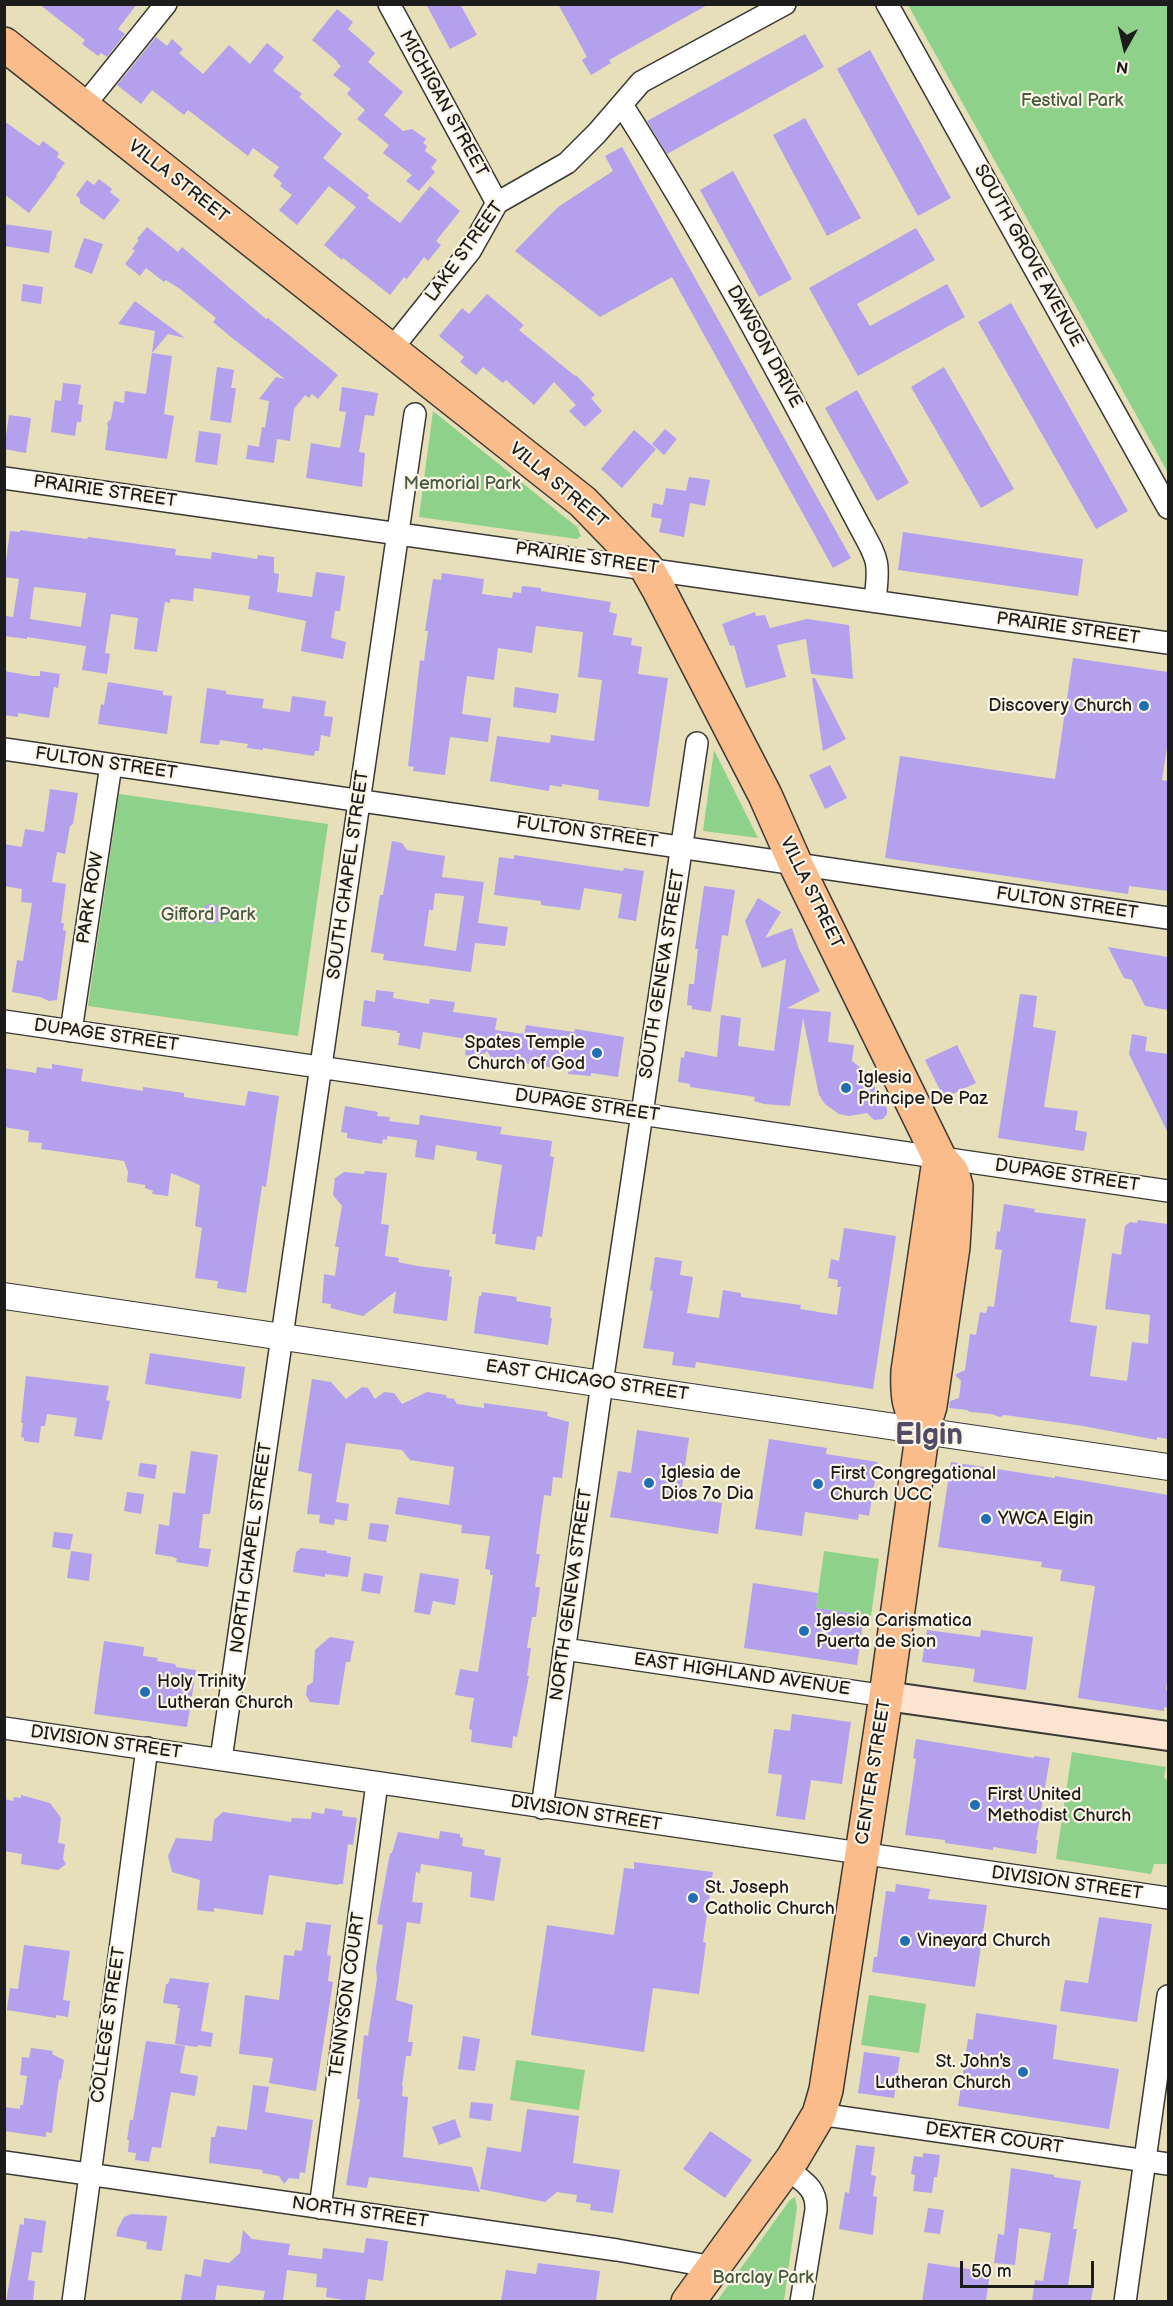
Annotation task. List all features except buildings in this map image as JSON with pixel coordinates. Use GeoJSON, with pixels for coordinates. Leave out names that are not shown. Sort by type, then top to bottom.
{"type":"FeatureCollection","features":[{"type":"Feature","properties":{"kind":"main road","name":"VILLA STREET"},"geometry":{"type":"LineString","coordinates":[[4,44],[583,502],[646,567],[765,795],[796,865],[939,1157],[952,1172],[956,1186],[953,1247],[930,1405],[922,1430]]}},
{"type":"Feature","properties":{"kind":"main road","name":"CENTER STREET"},"geometry":{"type":"LineString","coordinates":[[688,2301],[786,2168],[819,2114],[826,2090],[922,1430]]}},
{"type":"Feature","properties":{"kind":"main road","name":"EAST HIGHLAND AVENUE"},"geometry":{"type":"LineString","coordinates":[[885,1696],[1168,1736]]}},
{"type":"Feature","properties":{"kind":"street"},"geometry":{"type":"LineString","coordinates":[[83,107],[166,4]]}},
{"type":"Feature","properties":{"kind":"street","name":"MICHIGAN STREET"},"geometry":{"type":"LineString","coordinates":[[389,4],[498,203]]}},
{"type":"Feature","properties":{"kind":"street","name":"LAKE STREET"},"geometry":{"type":"LineString","coordinates":[[390,351],[470,251],[498,203],[567,163],[641,82],[785,4]]}},
{"type":"Feature","properties":{"kind":"street","name":"SOUTH GROVE AVENUE"},"geometry":{"type":"LineString","coordinates":[[887,4],[1168,508]]}},
{"type":"Feature","properties":{"kind":"street","name":"DAWSON DRIVE"},"geometry":{"type":"LineString","coordinates":[[622,105],[668,177],[747,316],[877,560],[875,600]]}},
{"type":"Feature","properties":{"kind":"street","name":"SOUTH CHAPEL STREET"},"geometry":{"type":"LineString","coordinates":[[282,1336],[415,414]]}},
{"type":"Feature","properties":{"kind":"street","name":"PRAIRIE STREET"},"geometry":{"type":"LineString","coordinates":[[4,478],[646,567],[1168,643]]}},
{"type":"Feature","properties":{"kind":"street","name":"SOUTH GENEVA STREET"},"geometry":{"type":"LineString","coordinates":[[602,1383],[697,743]]}},
{"type":"Feature","properties":{"kind":"street","name":"FULTON STREET"},"geometry":{"type":"LineString","coordinates":[[4,749],[1168,918]]}},
{"type":"Feature","properties":{"kind":"street","name":"PARK ROW"},"geometry":{"type":"LineString","coordinates":[[71,1031],[111,765]]}},
{"type":"Feature","properties":{"kind":"street","name":"DUPAGE STREET"},"geometry":{"type":"LineString","coordinates":[[4,1021],[1168,1191]]}},
{"type":"Feature","properties":{"kind":"street","name":"EAST CHICAGO STREET"},"geometry":{"type":"LineString","coordinates":[[4,1296],[1168,1467]]}},
{"type":"Feature","properties":{"kind":"street","name":"NORTH CHAPEL STREET"},"geometry":{"type":"LineString","coordinates":[[221,1759],[282,1336]]}},
{"type":"Feature","properties":{"kind":"street","name":"NORTH GENEVA STREET"},"geometry":{"type":"LineString","coordinates":[[542,1808],[602,1383]]}},
{"type":"Feature","properties":{"kind":"street","name":"EAST HIGHLAND AVENUE"},"geometry":{"type":"LineString","coordinates":[[564,1649],[885,1696]]}},
{"type":"Feature","properties":{"kind":"street","name":"DIVISION STREET"},"geometry":{"type":"LineString","coordinates":[[4,1728],[1168,1898]]}},
{"type":"Feature","properties":{"kind":"street","name":"COLLEGE STREET"},"geometry":{"type":"LineString","coordinates":[[73,2301],[147,1748]]}},
{"type":"Feature","properties":{"kind":"street","name":"TENNYSON COURT"},"geometry":{"type":"LineString","coordinates":[[320,2208],[377,1783]]}},
{"type":"Feature","properties":{"kind":"street"},"geometry":{"type":"LineString","coordinates":[[1125,2301],[1168,1996]]}},
{"type":"Feature","properties":{"kind":"street","name":"DEXTER COURT"},"geometry":{"type":"LineString","coordinates":[[819,2114],[1168,2164]]}},
{"type":"Feature","properties":{"kind":"street","name":"NORTH STREET"},"geometry":{"type":"LineString","coordinates":[[4,2162],[627,2252],[714,2267]]}},
{"type":"Feature","properties":{"kind":"street"},"geometry":{"type":"LineString","coordinates":[[786,2168],[805,2183],[816,2196],[816,2210],[801,2301]]}},
{"type":"Feature","properties":{"kind":"green space","name":"Festival Park"},"geometry":{"type":"Polygon","coordinates":[[[908,5],[1168,5],[1168,473],[1139,420],[908,5]]]}},
{"type":"Feature","properties":{"kind":"green space","name":"Memorial Park"},"geometry":{"type":"Polygon","coordinates":[[[433,411],[577,527],[581,536],[577,539],[419,517],[433,411]]]}},
{"type":"Feature","properties":{"kind":"green space"},"geometry":{"type":"Polygon","coordinates":[[[714,750],[758,838],[703,831],[714,750]]]}},
{"type":"Feature","properties":{"kind":"green space","name":"Gifford Park"},"geometry":{"type":"Polygon","coordinates":[[[119,794],[328,824],[298,1036],[88,1006],[119,794]]]}},
{"type":"Feature","properties":{"kind":"green space"},"geometry":{"type":"Polygon","coordinates":[[[824,1551],[879,1559],[871,1616],[816,1608],[824,1551]]]}},
{"type":"Feature","properties":{"kind":"green space"},"geometry":{"type":"Polygon","coordinates":[[[1072,1752],[1166,1767],[1164,1777],[1168,1782],[1168,1864],[1154,1864],[1151,1874],[1056,1859],[1072,1752]]]}},
{"type":"Feature","properties":{"kind":"green space"},"geometry":{"type":"Polygon","coordinates":[[[869,1995],[926,2004],[919,2053],[861,2045],[869,1995]]]}},
{"type":"Feature","properties":{"kind":"green space"},"geometry":{"type":"Polygon","coordinates":[[[516,2060],[585,2070],[579,2110],[510,2100],[516,2060]]]}},
{"type":"Feature","properties":{"kind":"green space","name":"Barclay Park"},"geometry":{"type":"Polygon","coordinates":[[[795,2197],[797,2207],[784,2301],[717,2301],[790,2200],[795,2197]]]}},
{"type":"Feature","properties":{"kind":"place","name":"Discovery Church"},"geometry":{"type":"Point","coordinates":[1144,706]}},
{"type":"Feature","properties":{"kind":"place","name":"Spates Temple Church of God"},"geometry":{"type":"Point","coordinates":[597,1053]}},
{"type":"Feature","properties":{"kind":"place","name":"Iglesia Principe De Paz"},"geometry":{"type":"Point","coordinates":[846,1088]}},
{"type":"Feature","properties":{"kind":"place","name":"Iglesia de Dios 7o Dia"},"geometry":{"type":"Point","coordinates":[649,1483]}},
{"type":"Feature","properties":{"kind":"place","name":"First Congregational Church UCC"},"geometry":{"type":"Point","coordinates":[818,1484]}},
{"type":"Feature","properties":{"kind":"place","name":"YWCA Elgin"},"geometry":{"type":"Point","coordinates":[986,1519]}},
{"type":"Feature","properties":{"kind":"place","name":"Iglesia Carismatica Puerta de Sion"},"geometry":{"type":"Point","coordinates":[804,1631]}},
{"type":"Feature","properties":{"kind":"place","name":"Holy Trinity Lutheran Church"},"geometry":{"type":"Point","coordinates":[145,1692]}},
{"type":"Feature","properties":{"kind":"place","name":"First United Methodist Church"},"geometry":{"type":"Point","coordinates":[975,1805]}},
{"type":"Feature","properties":{"kind":"place","name":"St. Joseph Catholic Church"},"geometry":{"type":"Point","coordinates":[693,1898]}},
{"type":"Feature","properties":{"kind":"place","name":"Vineyard Church"},"geometry":{"type":"Point","coordinates":[905,1941]}},
{"type":"Feature","properties":{"kind":"place","name":"St. John's Lutheran Church"},"geometry":{"type":"Point","coordinates":[1023,2072]}},
{"type":"Feature","properties":{"kind":"district","name":"Elgin"},"geometry":{"type":"Point","coordinates":[929,1436]}}]}
